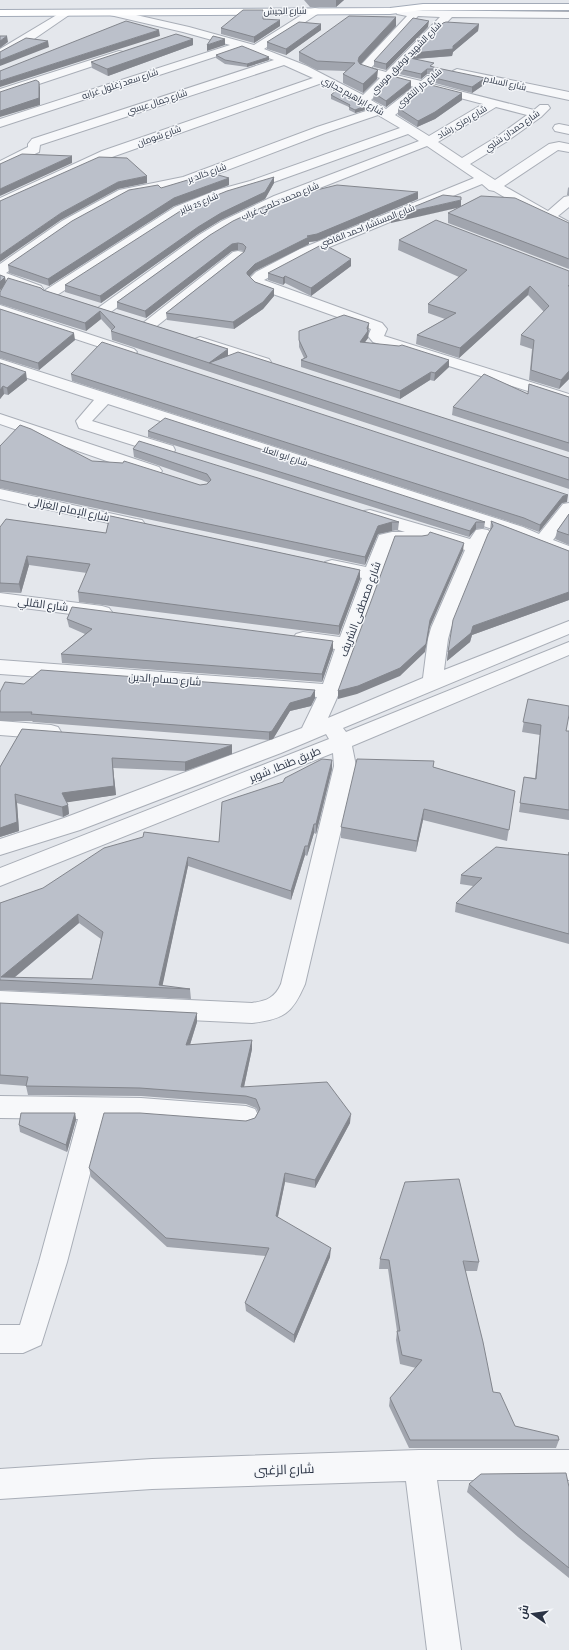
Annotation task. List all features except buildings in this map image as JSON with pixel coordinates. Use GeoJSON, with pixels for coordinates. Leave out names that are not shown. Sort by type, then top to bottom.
{"type":"FeatureCollection","features":[{"type":"Feature","properties":{"kind":"main road"},"geometry":{"type":"LineString","coordinates":[[363,0],[569,2]]}},
{"type":"Feature","properties":{"kind":"main road"},"geometry":{"type":"LineString","coordinates":[[390,10],[423,7],[569,7]]}},
{"type":"Feature","properties":{"kind":"main road","name":"شارع الجيش"},"geometry":{"type":"LineString","coordinates":[[0,13],[390,10]]}},
{"type":"Feature","properties":{"kind":"street","name":"شارع الجيش"},"geometry":{"type":"LineString","coordinates":[[390,10],[415,14],[448,15],[569,15]]}},
{"type":"Feature","properties":{"kind":"street"},"geometry":{"type":"LineString","coordinates":[[256,49],[315,11]]}},
{"type":"Feature","properties":{"kind":"street"},"geometry":{"type":"LineString","coordinates":[[340,23],[357,11]]}},
{"type":"Feature","properties":{"kind":"street"},"geometry":{"type":"LineString","coordinates":[[0,54],[30,37],[65,13]]}},
{"type":"Feature","properties":{"kind":"street","name":"شارع ابراهيم حجازي"},"geometry":{"type":"LineString","coordinates":[[114,13],[191,30],[288,60],[384,112],[410,128],[494,187],[569,227]]}},
{"type":"Feature","properties":{"kind":"street"},"geometry":{"type":"LineString","coordinates":[[415,14],[366,66],[365,70],[537,114]]}},
{"type":"Feature","properties":{"kind":"street","name":"شارع الشهيد توفيق موسى"},"geometry":{"type":"LineString","coordinates":[[364,101],[448,15]]}},
{"type":"Feature","properties":{"kind":"street"},"geometry":{"type":"LineString","coordinates":[[115,26],[137,17]]}},
{"type":"Feature","properties":{"kind":"street"},"geometry":{"type":"LineString","coordinates":[[171,37],[191,30]]}},
{"type":"Feature","properties":{"kind":"street","name":"شارع سعد زغلول غرابه"},"geometry":{"type":"LineString","coordinates":[[0,123],[241,45]]}},
{"type":"Feature","properties":{"kind":"street"},"geometry":{"type":"LineString","coordinates":[[0,93],[130,50]]}},
{"type":"Feature","properties":{"kind":"street","name":"شارع جمال عيسي"},"geometry":{"type":"LineString","coordinates":[[0,166],[34,149],[36,142],[288,60]]}},
{"type":"Feature","properties":{"kind":"street","name":"شارع دار التقوى"},"geometry":{"type":"LineString","coordinates":[[384,112],[445,71]]}},
{"type":"Feature","properties":{"kind":"street","name":"شارع السلام"},"geometry":{"type":"LineString","coordinates":[[445,71],[564,95]]}},
{"type":"Feature","properties":{"kind":"street","name":"شارع شومان"},"geometry":{"type":"LineString","coordinates":[[0,203],[107,154],[323,79]]}},
{"type":"Feature","properties":{"kind":"street","name":"شارع حمدان شلبي"},"geometry":{"type":"LineString","coordinates":[[461,164],[502,139],[564,95]]}},
{"type":"Feature","properties":{"kind":"street","name":"شارع رمزى رشاد"},"geometry":{"type":"LineString","coordinates":[[430,142],[494,103]]}},
{"type":"Feature","properties":{"kind":"street","name":"شارع خالد بر"},"geometry":{"type":"LineString","coordinates":[[0,270],[66,224],[124,193],[188,180],[321,130],[384,112]]}},
{"type":"Feature","properties":{"kind":"street","name":"شارع 25 يناير"},"geometry":{"type":"LineString","coordinates":[[49,294],[180,210],[222,193],[255,184],[410,128]]}},
{"type":"Feature","properties":{"kind":"street","name":"شارع محمد حلمي غراب"},"geometry":{"type":"LineString","coordinates":[[118,316],[96,309],[204,238],[252,210],[430,142]]}},
{"type":"Feature","properties":{"kind":"street"},"geometry":{"type":"LineString","coordinates":[[494,187],[554,147],[559,146],[569,148]]}},
{"type":"Feature","properties":{"kind":"street","name":"شارع المستشار احمد القاضي"},"geometry":{"type":"LineString","coordinates":[[482,179],[305,252],[261,275],[255,280],[261,285],[377,326],[379,329],[376,336],[378,339],[569,399]]}},
{"type":"Feature","properties":{"kind":"street"},"geometry":{"type":"LineString","coordinates":[[549,217],[569,200]]}},
{"type":"Feature","properties":{"kind":"street"},"geometry":{"type":"LineString","coordinates":[[0,255],[14,260]]}},
{"type":"Feature","properties":{"kind":"street"},"geometry":{"type":"LineString","coordinates":[[148,326],[238,255]]}},
{"type":"Feature","properties":{"kind":"street"},"geometry":{"type":"LineString","coordinates":[[0,276],[69,300]]}},
{"type":"Feature","properties":{"kind":"street"},"geometry":{"type":"LineString","coordinates":[[0,309],[144,357]]}},
{"type":"Feature","properties":{"kind":"street"},"geometry":{"type":"LineString","coordinates":[[133,321],[163,331]]}},
{"type":"Feature","properties":{"kind":"street"},"geometry":{"type":"LineString","coordinates":[[186,338],[276,366]]}},
{"type":"Feature","properties":{"kind":"street","name":"شارع ابو العلا"},"geometry":{"type":"LineString","coordinates":[[0,364],[490,523],[542,541],[569,553]]}},
{"type":"Feature","properties":{"kind":"street"},"geometry":{"type":"LineString","coordinates":[[105,398],[86,418],[84,421],[85,424],[179,454]]}},
{"type":"Feature","properties":{"kind":"street"},"geometry":{"type":"LineString","coordinates":[[0,419],[167,476]]}},
{"type":"Feature","properties":{"kind":"street","name":"شارع الإمام الغزالى"},"geometry":{"type":"LineString","coordinates":[[0,494],[154,528]]}},
{"type":"Feature","properties":{"kind":"street"},"geometry":{"type":"LineString","coordinates":[[542,541],[566,500]]}},
{"type":"Feature","properties":{"kind":"street"},"geometry":{"type":"LineString","coordinates":[[353,509],[475,547]]}},
{"type":"Feature","properties":{"kind":"street"},"geometry":{"type":"LineString","coordinates":[[433,682],[438,639],[441,628],[475,547],[490,523]]}},
{"type":"Feature","properties":{"kind":"street","name":"شارع مصطفى الشريف"},"geometry":{"type":"LineString","coordinates":[[327,733],[330,691],[383,543],[388,537],[444,538]]}},
{"type":"Feature","properties":{"kind":"street"},"geometry":{"type":"LineString","coordinates":[[317,563],[372,574]]}},
{"type":"Feature","properties":{"kind":"street","name":"شارع القللي"},"geometry":{"type":"LineString","coordinates":[[0,598],[117,614]]}},
{"type":"Feature","properties":{"kind":"street","name":"طريق طنطا, شوبر"},"geometry":{"type":"LineString","coordinates":[[0,877],[327,733],[433,682],[569,627]]}},
{"type":"Feature","properties":{"kind":"street"},"geometry":{"type":"LineString","coordinates":[[286,636],[347,644]]}},
{"type":"Feature","properties":{"kind":"street","name":"طريق طنطا, شوبر"},"geometry":{"type":"LineString","coordinates":[[0,847],[72,824],[274,748],[327,733],[569,648]]}},
{"type":"Feature","properties":{"kind":"street","name":"شارع حسام الدين"},"geometry":{"type":"LineString","coordinates":[[0,667],[330,691]]}},
{"type":"Feature","properties":{"kind":"street"},"geometry":{"type":"LineString","coordinates":[[0,728],[70,733]]}},
{"type":"Feature","properties":{"kind":"street"},"geometry":{"type":"LineString","coordinates":[[0,1001],[252,1013],[270,1011],[286,1000],[292,984],[344,771],[345,754],[327,733]]}},
{"type":"Feature","properties":{"kind":"street"},"geometry":{"type":"LineString","coordinates":[[227,745],[274,748]]}},
{"type":"Feature","properties":{"kind":"street"},"geometry":{"type":"LineString","coordinates":[[0,1108],[141,1109],[246,1117]]}},
{"type":"Feature","properties":{"kind":"street"},"geometry":{"type":"LineString","coordinates":[[0,1339],[23,1339],[31,1336],[54,1262],[94,1108]]}},
{"type":"Feature","properties":{"kind":"street"},"geometry":{"type":"LineString","coordinates":[[419,1465],[444,1650]]}},
{"type":"Feature","properties":{"kind":"street","name":"شارع الزغبى"},"geometry":{"type":"LineString","coordinates":[[0,1484],[152,1474],[419,1465],[569,1465]]}}]}
